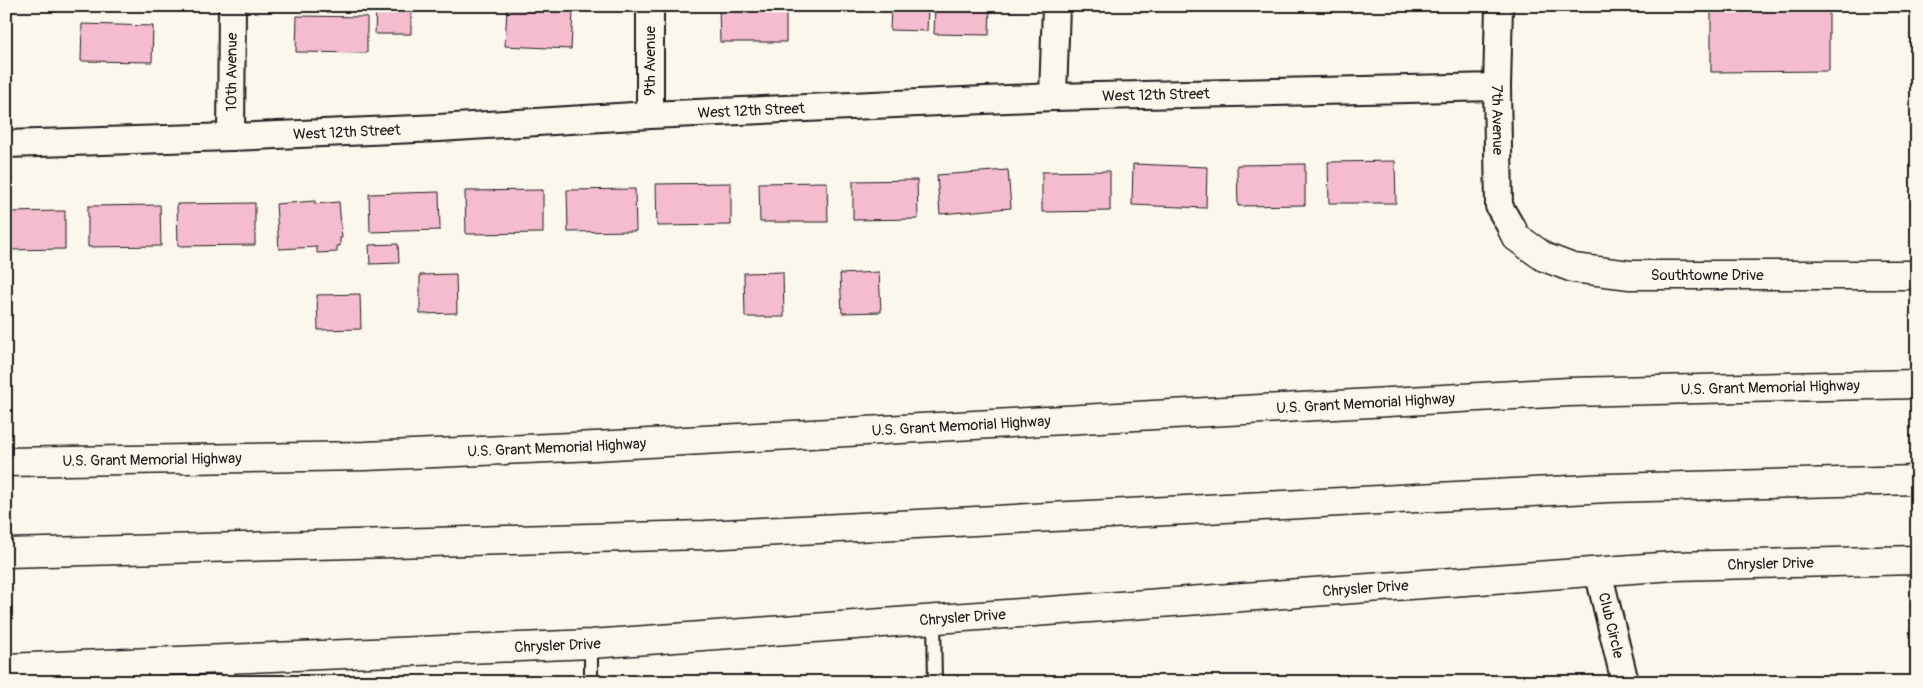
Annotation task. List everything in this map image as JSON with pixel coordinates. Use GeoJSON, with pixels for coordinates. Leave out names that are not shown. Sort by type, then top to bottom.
{"type":"FeatureCollection","features":[{"type":"Feature","properties":{"kind":"main road","name":"Southtowne Drive"},"geometry":{"type":"LineString","coordinates":[[1512,229],[1516,237],[1544,257],[1573,268],[1630,275],[1917,275]]}},
{"type":"Feature","properties":{"kind":"main road","name":"U.S. Grant Memorial Highway"},"geometry":{"type":"LineString","coordinates":[[6,462],[365,456],[595,446],[1569,392],[1917,384]]}},
{"type":"Feature","properties":{"kind":"main road"},"geometry":{"type":"LineString","coordinates":[[6,553],[704,535],[1608,488],[1917,480]]}},
{"type":"Feature","properties":{"kind":"main road","name":"Chrysler Drive"},"geometry":{"type":"LineString","coordinates":[[6,668],[228,670],[1674,566],[1917,560]]}},
{"type":"Feature","properties":{"kind":"street","name":"10th Avenue"},"geometry":{"type":"LineString","coordinates":[[231,137],[232,6]]}},
{"type":"Feature","properties":{"kind":"street","name":"9th Avenue"},"geometry":{"type":"LineString","coordinates":[[650,6],[650,115]]}},
{"type":"Feature","properties":{"kind":"street"},"geometry":{"type":"LineString","coordinates":[[1053,97],[1056,6]]}},
{"type":"Feature","properties":{"kind":"street","name":"7th Avenue"},"geometry":{"type":"LineString","coordinates":[[1499,6],[1497,87],[1499,206],[1512,229]]}},
{"type":"Feature","properties":{"kind":"street","name":"West 12th Street"},"geometry":{"type":"LineString","coordinates":[[6,144],[439,128],[650,115],[1053,97],[1497,87]]}},
{"type":"Feature","properties":{"kind":"street","name":"Club Circle"},"geometry":{"type":"LineString","coordinates":[[1598,571],[1625,682]]}},
{"type":"Feature","properties":{"kind":"lane"},"geometry":{"type":"LineString","coordinates":[[934,619],[935,682]]}},
{"type":"Feature","properties":{"kind":"lane"},"geometry":{"type":"LineString","coordinates":[[591,644],[591,682]]}},
{"type":"Feature","properties":{"kind":"building"},"geometry":{"type":"Polygon","coordinates":[[[376,6],[411,6],[411,34],[375,34],[376,6]]]}},
{"type":"Feature","properties":{"kind":"building"},"geometry":{"type":"Polygon","coordinates":[[[719,6],[786,6],[786,42],[720,42],[719,6]]]}},
{"type":"Feature","properties":{"kind":"building"},"geometry":{"type":"Polygon","coordinates":[[[891,6],[928,6],[927,31],[890,30],[891,6]]]}},
{"type":"Feature","properties":{"kind":"building"},"geometry":{"type":"Polygon","coordinates":[[[935,6],[990,6],[989,35],[934,34],[935,6]]]}},
{"type":"Feature","properties":{"kind":"building"},"geometry":{"type":"Polygon","coordinates":[[[1711,6],[1829,6],[1829,71],[1711,72],[1711,6]]]}},
{"type":"Feature","properties":{"kind":"building"},"geometry":{"type":"Polygon","coordinates":[[[507,9],[573,12],[571,49],[505,46],[507,9]]]}},
{"type":"Feature","properties":{"kind":"building"},"geometry":{"type":"Polygon","coordinates":[[[297,16],[367,17],[367,53],[296,52],[297,16]]]}},
{"type":"Feature","properties":{"kind":"building"},"geometry":{"type":"Polygon","coordinates":[[[82,24],[153,26],[152,62],[81,61],[82,24]]]}},
{"type":"Feature","properties":{"kind":"building"},"geometry":{"type":"Polygon","coordinates":[[[1395,161],[1396,203],[1329,203],[1328,162],[1395,161]]]}},
{"type":"Feature","properties":{"kind":"building"},"geometry":{"type":"Polygon","coordinates":[[[1133,164],[1207,167],[1206,208],[1132,205],[1133,164]]]}},
{"type":"Feature","properties":{"kind":"building"},"geometry":{"type":"Polygon","coordinates":[[[1305,164],[1305,205],[1238,206],[1237,165],[1305,164]]]}},
{"type":"Feature","properties":{"kind":"building"},"geometry":{"type":"Polygon","coordinates":[[[1008,170],[1011,208],[940,214],[937,175],[1008,170]]]}},
{"type":"Feature","properties":{"kind":"building"},"geometry":{"type":"Polygon","coordinates":[[[1110,171],[1110,211],[1042,212],[1042,172],[1110,171]]]}},
{"type":"Feature","properties":{"kind":"building"},"geometry":{"type":"Polygon","coordinates":[[[917,180],[918,219],[853,220],[853,181],[917,180]]]}},
{"type":"Feature","properties":{"kind":"building"},"geometry":{"type":"Polygon","coordinates":[[[827,182],[828,222],[760,222],[759,183],[827,182]]]}},
{"type":"Feature","properties":{"kind":"building"},"geometry":{"type":"Polygon","coordinates":[[[731,183],[731,225],[657,226],[656,184],[731,183]]]}},
{"type":"Feature","properties":{"kind":"building"},"geometry":{"type":"Polygon","coordinates":[[[635,189],[636,231],[568,232],[567,190],[635,189]]]}},
{"type":"Feature","properties":{"kind":"building"},"geometry":{"type":"Polygon","coordinates":[[[543,190],[543,233],[466,234],[465,191],[543,190]]]}},
{"type":"Feature","properties":{"kind":"building"},"geometry":{"type":"Polygon","coordinates":[[[439,192],[440,230],[370,232],[369,194],[439,192]]]}},
{"type":"Feature","properties":{"kind":"building"},"geometry":{"type":"Polygon","coordinates":[[[315,201],[315,204],[339,202],[342,238],[340,238],[340,246],[337,246],[337,252],[317,253],[317,247],[279,249],[276,204],[315,201]]]}},
{"type":"Feature","properties":{"kind":"building"},"geometry":{"type":"Polygon","coordinates":[[[255,203],[255,245],[178,246],[177,204],[255,203]]]}},
{"type":"Feature","properties":{"kind":"building"},"geometry":{"type":"Polygon","coordinates":[[[160,205],[161,246],[88,247],[88,206],[160,205]]]}},
{"type":"Feature","properties":{"kind":"building"},"geometry":{"type":"Polygon","coordinates":[[[65,211],[65,249],[6,250],[6,212],[65,211]]]}},
{"type":"Feature","properties":{"kind":"building"},"geometry":{"type":"Polygon","coordinates":[[[398,244],[399,263],[370,264],[369,245],[398,244]]]}},
{"type":"Feature","properties":{"kind":"building"},"geometry":{"type":"Polygon","coordinates":[[[783,272],[784,317],[745,317],[744,273],[783,272]]]}},
{"type":"Feature","properties":{"kind":"building"},"geometry":{"type":"Polygon","coordinates":[[[879,272],[881,312],[842,313],[840,274],[879,272]]]}},
{"type":"Feature","properties":{"kind":"building"},"geometry":{"type":"Polygon","coordinates":[[[456,274],[457,313],[420,314],[420,275],[456,274]]]}},
{"type":"Feature","properties":{"kind":"building"},"geometry":{"type":"Polygon","coordinates":[[[360,294],[361,329],[318,330],[317,295],[360,294]]]}}]}
